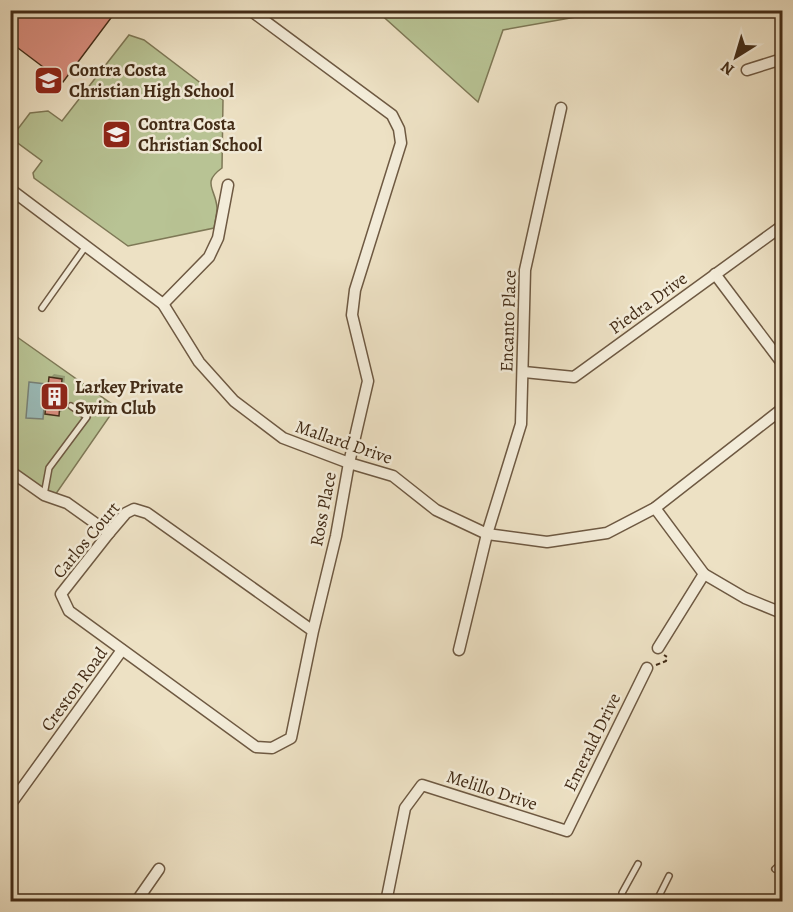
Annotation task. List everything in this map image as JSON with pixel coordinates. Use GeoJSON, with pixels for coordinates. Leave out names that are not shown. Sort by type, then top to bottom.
{"type":"FeatureCollection","features":[{"type":"Feature","properties":{"kind":"street","name":"Ross Place"},"geometry":{"type":"LineString","coordinates":[[249,10],[392,115],[399,129],[401,143],[356,290],[352,315],[368,381],[291,738]]}},
{"type":"Feature","properties":{"kind":"street"},"geometry":{"type":"LineString","coordinates":[[747,70],[783,59]]}},
{"type":"Feature","properties":{"kind":"street","name":"Encanto Place"},"geometry":{"type":"LineString","coordinates":[[459,650],[487,534],[521,424],[525,270],[561,108]]}},
{"type":"Feature","properties":{"kind":"street"},"geometry":{"type":"LineString","coordinates":[[163,304],[209,257],[218,238],[228,185]]}},
{"type":"Feature","properties":{"kind":"street","name":"Mallard Drive"},"geometry":{"type":"LineString","coordinates":[[10,189],[163,304],[199,362],[234,401],[283,438],[349,463],[393,476],[436,510],[487,534],[548,542],[607,533],[655,508],[783,409]]}},
{"type":"Feature","properties":{"kind":"street","name":"Piedra Drive"},"geometry":{"type":"LineString","coordinates":[[524,372],[574,377],[783,226]]}},
{"type":"Feature","properties":{"kind":"street"},"geometry":{"type":"LineString","coordinates":[[715,274],[783,363]]}},
{"type":"Feature","properties":{"kind":"street"},"geometry":{"type":"LineString","coordinates":[[10,471],[44,495],[67,504],[109,533]]}},
{"type":"Feature","properties":{"kind":"street","name":"Carlos Court"},"geometry":{"type":"LineString","coordinates":[[291,738],[272,748],[256,747],[69,611],[61,594],[109,533],[134,508],[147,513],[313,631]]}},
{"type":"Feature","properties":{"kind":"street"},"geometry":{"type":"LineString","coordinates":[[655,508],[704,574],[745,598],[783,613]]}},
{"type":"Feature","properties":{"kind":"street"},"geometry":{"type":"LineString","coordinates":[[658,648],[704,574]]}},
{"type":"Feature","properties":{"kind":"street","name":"Creston Road"},"geometry":{"type":"LineString","coordinates":[[10,806],[122,651]]}},
{"type":"Feature","properties":{"kind":"street","name":"Emerald Drive"},"geometry":{"type":"LineString","coordinates":[[567,831],[648,668]]}},
{"type":"Feature","properties":{"kind":"street","name":"Melillo Drive"},"geometry":{"type":"LineString","coordinates":[[386,902],[405,808],[422,785],[567,831]]}},
{"type":"Feature","properties":{"kind":"street"},"geometry":{"type":"LineString","coordinates":[[136,902],[159,869]]}},
{"type":"Feature","properties":{"kind":"lane"},"geometry":{"type":"LineString","coordinates":[[42,308],[87,245]]}},
{"type":"Feature","properties":{"kind":"lane"},"geometry":{"type":"LineString","coordinates":[[44,495],[49,468],[87,417],[71,406]]}},
{"type":"Feature","properties":{"kind":"lane"},"geometry":{"type":"LineString","coordinates":[[775,869],[783,863]]}},
{"type":"Feature","properties":{"kind":"lane"},"geometry":{"type":"LineString","coordinates":[[622,902],[622,893],[638,864]]}},
{"type":"Feature","properties":{"kind":"lane"},"geometry":{"type":"LineString","coordinates":[[656,902],[669,876]]}},
{"type":"Feature","properties":{"kind":"lane"},"geometry":{"type":"LineString","coordinates":[[551,902],[553,898],[559,902]]}},
{"type":"Feature","properties":{"kind":"path"},"geometry":{"type":"LineString","coordinates":[[648,668],[667,660],[658,648]]}},
{"type":"Feature","properties":{"kind":"green space"},"geometry":{"type":"Polygon","coordinates":[[[377,11],[610,11],[503,30],[478,102],[377,11]]]}},
{"type":"Feature","properties":{"kind":"green space"},"geometry":{"type":"Polygon","coordinates":[[[129,35],[144,40],[223,100],[222,168],[211,182],[217,208],[214,228],[128,246],[34,178],[33,173],[42,161],[11,138],[30,113],[48,111],[62,121],[129,35]]]}},
{"type":"Feature","properties":{"kind":"green space"},"geometry":{"type":"Polygon","coordinates":[[[10,332],[116,407],[53,498],[11,471],[10,332]]]}},
{"type":"Feature","properties":{"kind":"water"},"geometry":{"type":"Polygon","coordinates":[[[29,382],[46,384],[43,419],[26,418],[29,382]]]}},
{"type":"Feature","properties":{"kind":"building"},"geometry":{"type":"Polygon","coordinates":[[[10,10],[100,10],[111,18],[63,82],[10,42],[10,10]]]}},
{"type":"Feature","properties":{"kind":"building","name":"Larkey Private Swim Club"},"geometry":{"type":"Polygon","coordinates":[[[49,377],[62,379],[59,416],[45,414],[49,377]]]}},
{"type":"Feature","properties":{"kind":"place","name":"Contra Costa Christian High School"},"geometry":{"type":"Point","coordinates":[48,80]}},
{"type":"Feature","properties":{"kind":"place","name":"Contra Costa Christian School"},"geometry":{"type":"Point","coordinates":[117,134]}},
{"type":"Feature","properties":{"kind":"place","name":"Larkey Private Swim Club"},"geometry":{"type":"Point","coordinates":[54,397]}}]}
